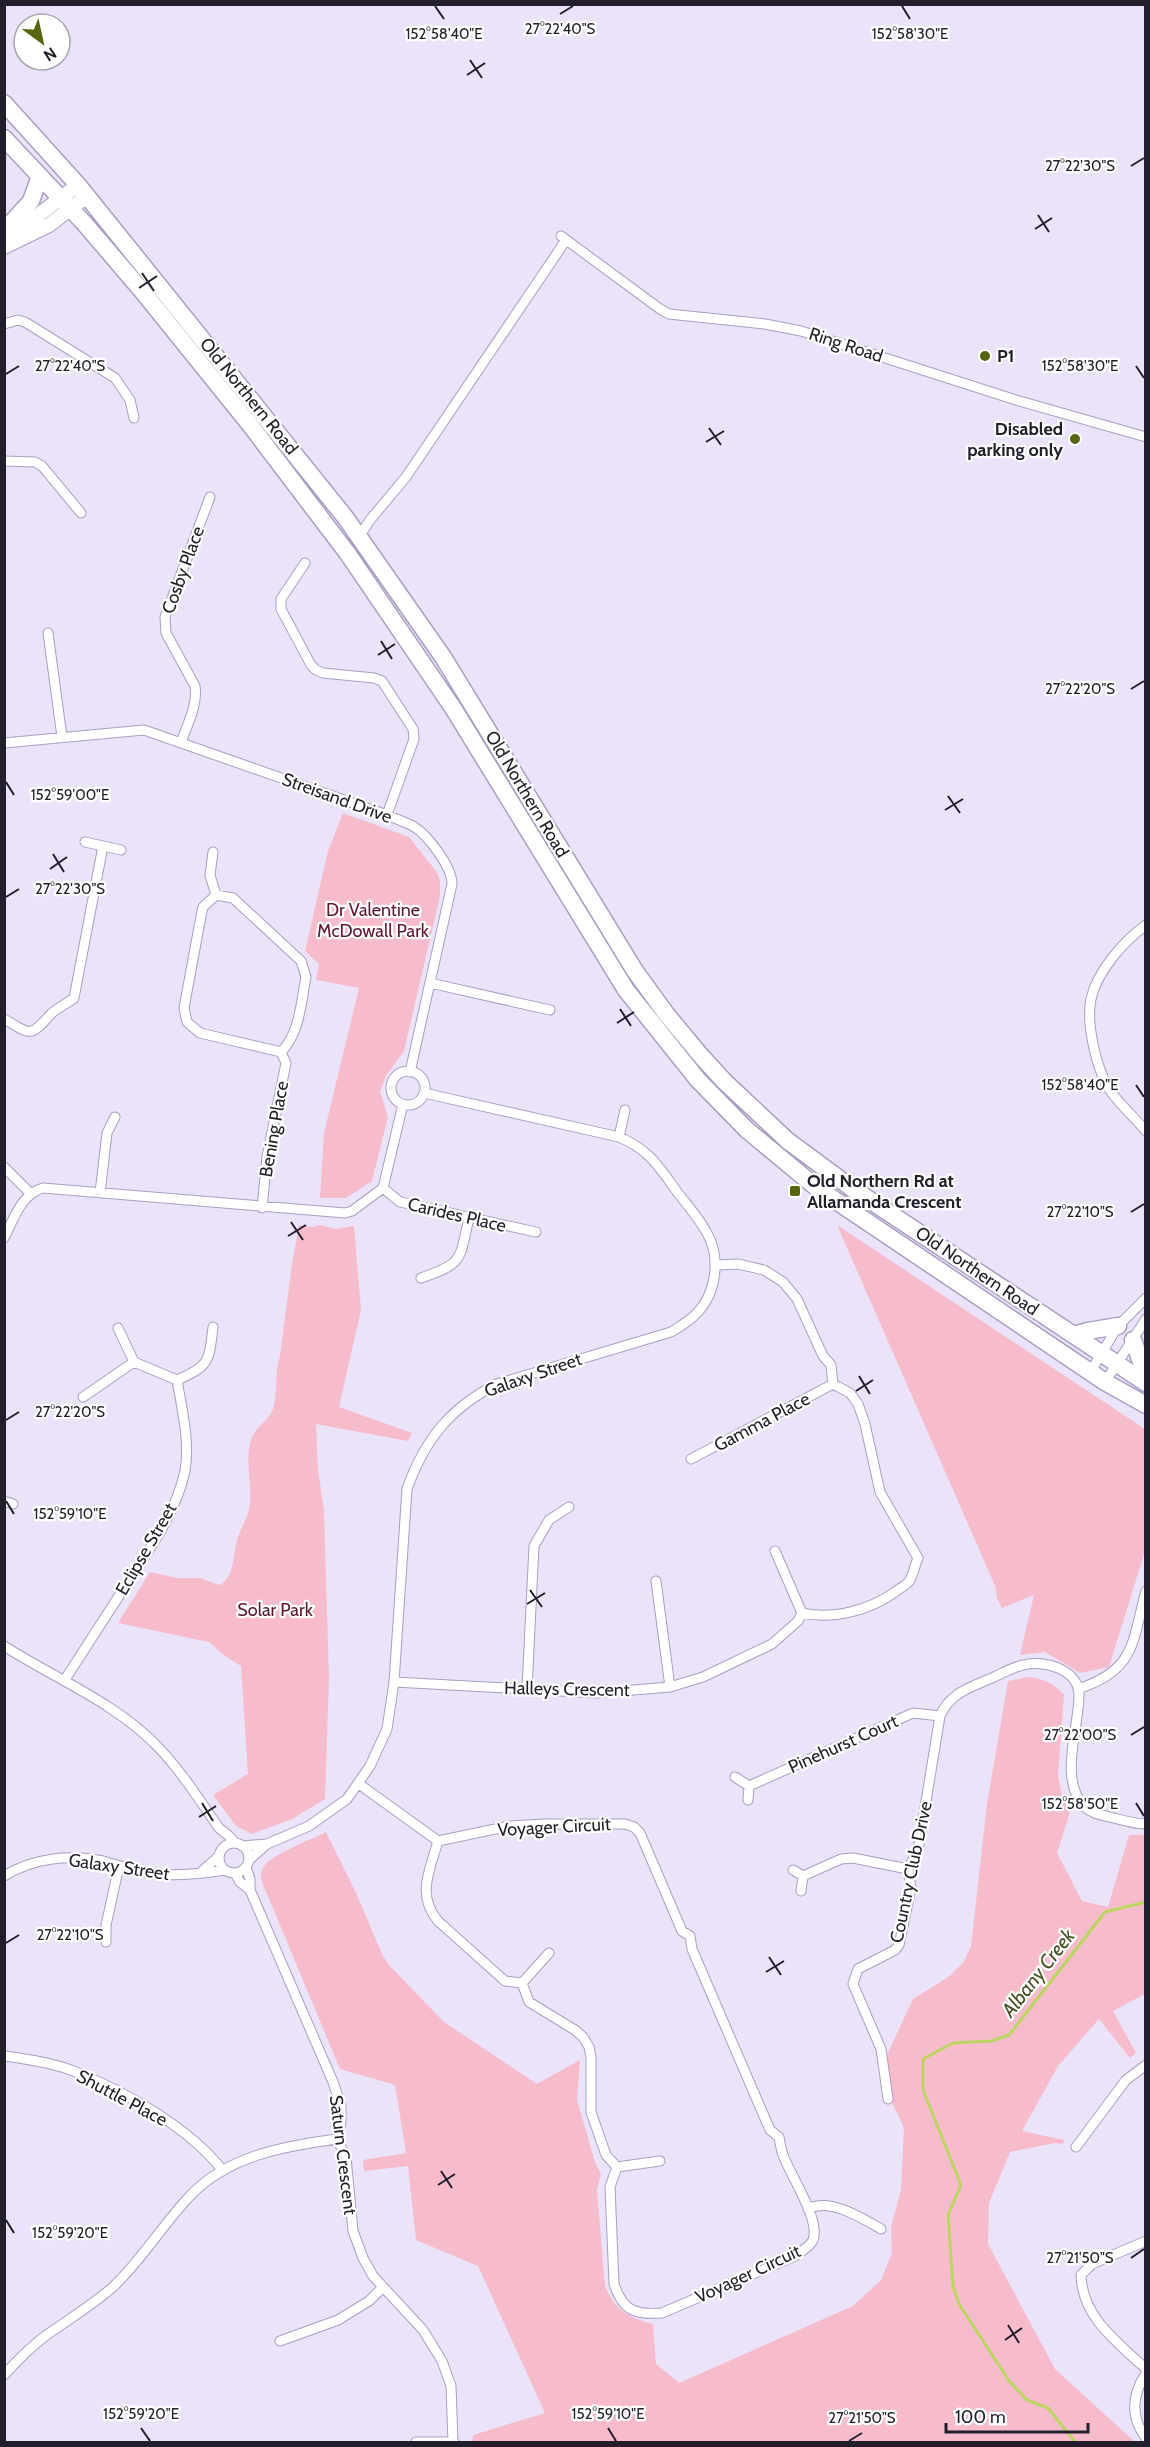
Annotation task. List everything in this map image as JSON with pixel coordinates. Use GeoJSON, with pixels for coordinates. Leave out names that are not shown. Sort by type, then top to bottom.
{"type":"FeatureCollection","features":[{"type":"Feature","properties":{"kind":"highway","name":"Old Northern Road"},"geometry":{"type":"LineString","coordinates":[[4,102],[82,190],[291,447],[359,537],[448,665],[635,971],[667,1016],[702,1057],[760,1116],[812,1160],[1146,1383]]}},
{"type":"Feature","properties":{"kind":"highway","name":"Old Northern Road"},"geometry":{"type":"LineString","coordinates":[[4,138],[66,203],[143,292],[251,426],[348,554],[453,708],[626,990],[698,1080],[747,1130],[817,1188],[1105,1382],[1146,1406]]}},
{"type":"Feature","properties":{"kind":"highway"},"geometry":{"type":"LineString","coordinates":[[4,232],[31,201],[40,176]]}},
{"type":"Feature","properties":{"kind":"highway"},"geometry":{"type":"LineString","coordinates":[[1074,1335],[1118,1326]]}},
{"type":"Feature","properties":{"kind":"highway"},"geometry":{"type":"LineString","coordinates":[[1133,1340],[1146,1376]]}},
{"type":"Feature","properties":{"kind":"main road"},"geometry":{"type":"LineString","coordinates":[[4,247],[49,225],[66,203],[82,190]]}},
{"type":"Feature","properties":{"kind":"main road"},"geometry":{"type":"LineString","coordinates":[[4,232],[66,203]]}},
{"type":"Feature","properties":{"kind":"street","name":"Ring Road"},"geometry":{"type":"LineString","coordinates":[[359,537],[406,477],[563,238],[669,314],[754,322],[801,331],[1016,400],[1146,437]]}},
{"type":"Feature","properties":{"kind":"street"},"geometry":{"type":"LineString","coordinates":[[4,324],[18,320],[25,322],[115,378],[130,400],[135,418]]}},
{"type":"Feature","properties":{"kind":"street"},"geometry":{"type":"LineString","coordinates":[[4,461],[34,462],[42,466],[81,513]]}},
{"type":"Feature","properties":{"kind":"street","name":"Cosby Place"},"geometry":{"type":"LineString","coordinates":[[181,743],[195,705],[195,686],[166,633],[165,618],[210,497]]}},
{"type":"Feature","properties":{"kind":"street"},"geometry":{"type":"LineString","coordinates":[[348,554],[359,537]]}},
{"type":"Feature","properties":{"kind":"street"},"geometry":{"type":"LineString","coordinates":[[305,563],[281,599],[281,609],[311,665],[323,673],[374,678],[382,681],[413,729],[414,739],[387,815]]}},
{"type":"Feature","properties":{"kind":"street"},"geometry":{"type":"LineString","coordinates":[[48,633],[62,737]]}},
{"type":"Feature","properties":{"kind":"street","name":"Streisand Drive"},"geometry":{"type":"LineString","coordinates":[[4,742],[144,730],[387,815],[414,827],[423,834],[448,866],[452,876],[450,899],[410,1072]]}},
{"type":"Feature","properties":{"kind":"street"},"geometry":{"type":"LineString","coordinates":[[85,842],[121,849]]}},
{"type":"Feature","properties":{"kind":"street"},"geometry":{"type":"LineString","coordinates":[[4,1019],[27,1032],[34,1032],[54,1011],[74,998],[103,846]]}},
{"type":"Feature","properties":{"kind":"street"},"geometry":{"type":"LineString","coordinates":[[213,852],[210,875],[216,895]]}},
{"type":"Feature","properties":{"kind":"street"},"geometry":{"type":"LineString","coordinates":[[216,895],[233,898],[244,906],[300,961],[305,969],[306,977],[296,1026],[290,1043],[281,1052],[200,1033],[187,1022],[184,1008],[203,907],[216,895]]}},
{"type":"Feature","properties":{"kind":"street"},"geometry":{"type":"LineString","coordinates":[[1146,925],[1132,935],[1108,962],[1091,999],[1092,1045],[1109,1089],[1146,1131]]}},
{"type":"Feature","properties":{"kind":"street"},"geometry":{"type":"LineString","coordinates":[[430,982],[550,1010]]}},
{"type":"Feature","properties":{"kind":"street","name":"Bening Place"},"geometry":{"type":"LineString","coordinates":[[262,1208],[267,1157],[286,1063],[281,1052]]}},
{"type":"Feature","properties":{"kind":"street"},"geometry":{"type":"LineString","coordinates":[[410,1072],[422,1079],[423,1094],[413,1104],[403,1104],[393,1097],[391,1085],[398,1074],[410,1072]]}},
{"type":"Feature","properties":{"kind":"street","name":"Galaxy Street"},"geometry":{"type":"LineString","coordinates":[[239,1845],[267,1844],[328,1815],[360,1784],[387,1729],[394,1682],[407,1489],[417,1460],[437,1431],[458,1407],[497,1384],[671,1332],[693,1317],[701,1308],[712,1286],[715,1265],[713,1247],[702,1224],[644,1150],[619,1137],[423,1094]]}},
{"type":"Feature","properties":{"kind":"street"},"geometry":{"type":"LineString","coordinates":[[4,1238],[30,1193],[50,1188],[262,1208],[345,1213],[352,1211],[383,1188],[403,1104]]}},
{"type":"Feature","properties":{"kind":"street"},"geometry":{"type":"LineString","coordinates":[[619,1137],[626,1110]]}},
{"type":"Feature","properties":{"kind":"street"},"geometry":{"type":"LineString","coordinates":[[100,1193],[107,1133],[115,1117]]}},
{"type":"Feature","properties":{"kind":"street"},"geometry":{"type":"LineString","coordinates":[[4,1167],[30,1193]]}},
{"type":"Feature","properties":{"kind":"street","name":"Carides Place"},"geometry":{"type":"LineString","coordinates":[[383,1188],[400,1202],[536,1232]]}},
{"type":"Feature","properties":{"kind":"street"},"geometry":{"type":"LineString","coordinates":[[421,1278],[449,1268],[457,1260],[469,1218]]}},
{"type":"Feature","properties":{"kind":"street"},"geometry":{"type":"LineString","coordinates":[[715,1265],[738,1264],[764,1270],[783,1282],[797,1299],[823,1356],[831,1365],[833,1384],[849,1393],[858,1404],[865,1424],[880,1492],[918,1558],[909,1581],[884,1599],[861,1609],[841,1614],[813,1615],[802,1613],[775,1551]]}},
{"type":"Feature","properties":{"kind":"street"},"geometry":{"type":"LineString","coordinates":[[1090,1371],[1118,1326],[1146,1298]]}},
{"type":"Feature","properties":{"kind":"street"},"geometry":{"type":"LineString","coordinates":[[1105,1382],[1146,1319]]}},
{"type":"Feature","properties":{"kind":"street"},"geometry":{"type":"LineString","coordinates":[[118,1328],[134,1362],[177,1380],[200,1369],[207,1362],[213,1327]]}},
{"type":"Feature","properties":{"kind":"street"},"geometry":{"type":"LineString","coordinates":[[83,1396],[134,1362]]}},
{"type":"Feature","properties":{"kind":"street","name":"Eclipse Street"},"geometry":{"type":"LineString","coordinates":[[64,1681],[147,1553],[166,1522],[177,1497],[185,1471],[187,1442],[177,1380]]}},
{"type":"Feature","properties":{"kind":"street","name":"Gamma Place"},"geometry":{"type":"LineString","coordinates":[[691,1459],[833,1384]]}},
{"type":"Feature","properties":{"kind":"street"},"geometry":{"type":"LineString","coordinates":[[526,1689],[534,1546],[549,1520],[569,1507]]}},
{"type":"Feature","properties":{"kind":"street"},"geometry":{"type":"LineString","coordinates":[[656,1581],[670,1687]]}},
{"type":"Feature","properties":{"kind":"street"},"geometry":{"type":"LineString","coordinates":[[1078,1689],[1095,1683],[1120,1667],[1128,1656],[1146,1591]]}},
{"type":"Feature","properties":{"kind":"street","name":"Halleys Crescent"},"geometry":{"type":"LineString","coordinates":[[394,1682],[597,1693],[670,1687],[704,1677],[772,1644],[798,1621],[802,1613]]}},
{"type":"Feature","properties":{"kind":"street"},"geometry":{"type":"LineString","coordinates":[[4,1646],[100,1702],[157,1746],[174,1765],[219,1828],[248,1852],[248,1864],[230,1872],[220,1865],[219,1828]]}},
{"type":"Feature","properties":{"kind":"street"},"geometry":{"type":"LineString","coordinates":[[940,1716],[952,1697],[1022,1665],[1035,1663],[1059,1668],[1075,1681],[1078,1689],[1071,1759],[1076,1792],[1084,1807],[1096,1814],[1146,1824]]}},
{"type":"Feature","properties":{"kind":"street","name":"Pinehurst Court"},"geometry":{"type":"LineString","coordinates":[[749,1786],[913,1713],[940,1716]]}},
{"type":"Feature","properties":{"kind":"street","name":"Country Club Drive"},"geometry":{"type":"LineString","coordinates":[[888,2099],[881,2049],[853,1984],[858,1969],[895,1950],[899,1945],[911,1888],[908,1869],[918,1850],[940,1716]]}},
{"type":"Feature","properties":{"kind":"street"},"geometry":{"type":"LineString","coordinates":[[735,1777],[749,1786],[748,1800]]}},
{"type":"Feature","properties":{"kind":"street"},"geometry":{"type":"LineString","coordinates":[[360,1784],[438,1841],[425,1896],[429,1910],[505,1981],[522,1983]]}},
{"type":"Feature","properties":{"kind":"street","name":"Voyager Circuit"},"geometry":{"type":"LineString","coordinates":[[438,1841],[510,1826],[625,1824],[634,1827],[640,1833],[682,1931],[690,1936],[692,1949],[770,2130],[779,2137],[782,2153],[808,2209],[814,2229],[813,2240],[808,2247],[795,2256],[662,2313],[640,2315],[618,2296],[614,2284],[610,2187],[617,2167]]}},
{"type":"Feature","properties":{"kind":"street","name":"Galaxy Street"},"geometry":{"type":"LineString","coordinates":[[248,1864],[267,1844]]}},
{"type":"Feature","properties":{"kind":"street"},"geometry":{"type":"LineString","coordinates":[[201,1872],[221,1852],[239,1845]]}},
{"type":"Feature","properties":{"kind":"street","name":"Galaxy Street"},"geometry":{"type":"LineString","coordinates":[[5,1873],[45,1860],[77,1858],[148,1873],[183,1876],[201,1872],[230,1872]]}},
{"type":"Feature","properties":{"kind":"street"},"geometry":{"type":"LineString","coordinates":[[802,1876],[841,1859],[853,1858],[908,1869]]}},
{"type":"Feature","properties":{"kind":"street","name":"Saturn Crescent"},"geometry":{"type":"LineString","coordinates":[[248,1864],[249,1890]]}},
{"type":"Feature","properties":{"kind":"street"},"geometry":{"type":"LineString","coordinates":[[106,1942],[106,1925],[120,1866]]}},
{"type":"Feature","properties":{"kind":"street"},"geometry":{"type":"LineString","coordinates":[[793,1870],[802,1876]]}},
{"type":"Feature","properties":{"kind":"street","name":"Saturn Crescent"},"geometry":{"type":"LineString","coordinates":[[230,1872],[249,1890],[333,2082],[341,2106],[341,2122],[337,2139],[346,2157],[353,2231],[363,2258],[373,2276],[423,2330],[442,2361],[451,2386],[453,2442]]}},
{"type":"Feature","properties":{"kind":"street"},"geometry":{"type":"LineString","coordinates":[[801,1891],[802,1876]]}},
{"type":"Feature","properties":{"kind":"street"},"geometry":{"type":"LineString","coordinates":[[522,1983],[549,1953]]}},
{"type":"Feature","properties":{"kind":"street"},"geometry":{"type":"LineString","coordinates":[[522,1983],[529,2002],[575,2030],[589,2047],[591,2112],[606,2155],[617,2167],[660,2161]]}},
{"type":"Feature","properties":{"kind":"street","name":"Shuttle Place"},"geometry":{"type":"LineString","coordinates":[[4,2056],[75,2072],[129,2098],[169,2121],[191,2137],[223,2171]]}},
{"type":"Feature","properties":{"kind":"street"},"geometry":{"type":"LineString","coordinates":[[1076,2147],[1125,2080],[1146,2065]]}},
{"type":"Feature","properties":{"kind":"street"},"geometry":{"type":"LineString","coordinates":[[4,2375],[35,2344],[129,2272],[189,2197],[223,2171],[243,2160],[272,2150],[337,2139]]}},
{"type":"Feature","properties":{"kind":"street"},"geometry":{"type":"LineString","coordinates":[[808,2209],[814,2205],[828,2206],[851,2214],[881,2229]]}},
{"type":"Feature","properties":{"kind":"street"},"geometry":{"type":"LineString","coordinates":[[1146,2241],[1092,2264],[1081,2275],[1081,2292],[1090,2311],[1102,2328],[1146,2371],[1138,2384],[1134,2404],[1135,2420],[1146,2438]]}},
{"type":"Feature","properties":{"kind":"street"},"geometry":{"type":"LineString","coordinates":[[280,2341],[338,2320],[369,2301],[383,2287]]}},
{"type":"Feature","properties":{"kind":"street"},"geometry":{"type":"LineString","coordinates":[[416,2442],[453,2442]]}},
{"type":"Feature","properties":{"kind":"green space","name":"Dr Valentine McDowall Park"},"geometry":{"type":"Polygon","coordinates":[[[343,813],[409,837],[436,871],[440,880],[440,896],[404,1051],[386,1076],[380,1091],[388,1117],[372,1181],[346,1198],[320,1198],[324,1133],[359,988],[316,980],[319,964],[305,951],[328,851],[343,813]]]}},
{"type":"Feature","properties":{"kind":"green space","name":"Solar Park"},"geometry":{"type":"Polygon","coordinates":[[[299,1225],[314,1227],[320,1225],[336,1229],[354,1226],[361,1310],[339,1407],[412,1433],[408,1441],[316,1424],[318,1470],[324,1511],[329,1678],[325,1799],[292,1819],[252,1834],[236,1826],[213,1795],[248,1774],[241,1666],[209,1642],[118,1623],[150,1572],[177,1578],[200,1578],[219,1585],[224,1582],[231,1571],[237,1540],[249,1509],[248,1458],[251,1440],[274,1406],[277,1369],[299,1225]]]}},
{"type":"Feature","properties":{"kind":"green space"},"geometry":{"type":"Polygon","coordinates":[[[837,1225],[1145,1429],[1145,1551],[1109,1667],[1080,1673],[1045,1652],[1020,1655],[1034,1595],[1002,1608],[997,1598],[996,1588],[837,1225]]]}},
{"type":"Feature","properties":{"kind":"green space"},"geometry":{"type":"Polygon","coordinates":[[[1028,1677],[1048,1682],[1064,1695],[1058,1776],[1062,1795],[1070,1812],[1057,1853],[1082,1901],[1108,1907],[1129,1835],[1145,1835],[1145,1994],[1113,2011],[1136,2053],[1130,2058],[1099,2019],[1058,2066],[1022,2131],[1064,2140],[1063,2144],[1055,2143],[1010,2152],[989,2203],[988,2244],[1055,2369],[1135,2442],[472,2442],[473,2435],[545,2413],[478,2266],[416,2240],[408,2166],[364,2171],[363,2160],[406,2153],[395,2085],[340,2069],[263,1886],[261,1874],[266,1864],[280,1853],[326,1832],[388,1964],[444,2022],[537,2084],[580,2060],[577,2100],[595,2162],[601,2174],[597,2190],[605,2286],[613,2301],[624,2312],[653,2324],[656,2364],[679,2383],[853,2306],[881,2280],[892,2253],[891,2227],[901,2190],[904,2128],[892,2102],[887,2055],[913,1999],[947,1978],[963,1963],[971,1946],[987,1804],[1008,1681],[1028,1677]]]}},
{"type":"Feature","properties":{"kind":"waterway","name":"Albany Creek"},"geometry":{"type":"LineString","coordinates":[[1075,2442],[1048,2408],[1027,2400],[1009,2381],[959,2304],[953,2286],[948,2215],[961,2185],[923,2090],[923,2059],[953,2043],[992,2041],[1009,2035],[1105,1912],[1146,1902]]}},
{"type":"Feature","properties":{"kind":"place","name":"P1"},"geometry":{"type":"Point","coordinates":[985,356]}},
{"type":"Feature","properties":{"kind":"place","name":"Disabled parking only"},"geometry":{"type":"Point","coordinates":[1075,439]}},
{"type":"Feature","properties":{"kind":"place","name":"Old Northern Rd at Allamanda Crescent"},"geometry":{"type":"Point","coordinates":[795,1191]}}]}
